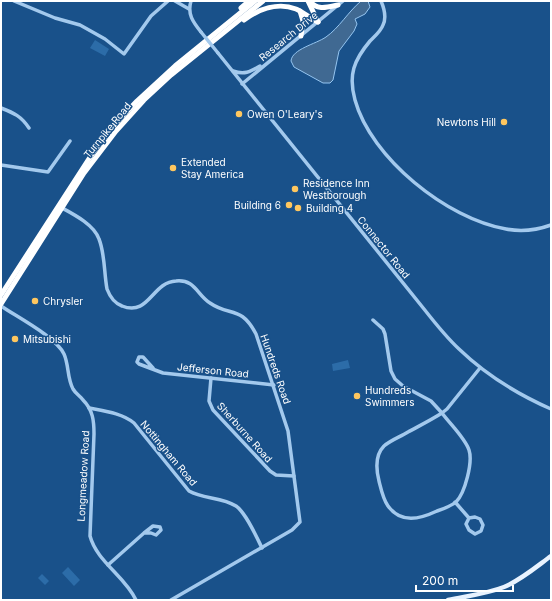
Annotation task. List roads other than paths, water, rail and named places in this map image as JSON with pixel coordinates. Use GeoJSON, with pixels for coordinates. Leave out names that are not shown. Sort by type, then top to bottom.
{"type":"FeatureCollection","features":[{"type":"Feature","properties":{"kind":"highway"},"geometry":{"type":"LineString","coordinates":[[232,19],[249,1]]}},
{"type":"Feature","properties":{"kind":"highway","name":"Turnpike Road"},"geometry":{"type":"LineString","coordinates":[[1,295],[94,151],[114,125],[137,101],[175,66],[255,1]]}},
{"type":"Feature","properties":{"kind":"highway","name":"Turnpike Road"},"geometry":{"type":"LineString","coordinates":[[1,305],[94,158],[116,131],[171,75],[263,1]]}},
{"type":"Feature","properties":{"kind":"highway"},"geometry":{"type":"LineString","coordinates":[[309,1],[317,7],[323,8],[338,5]]}},
{"type":"Feature","properties":{"kind":"highway"},"geometry":{"type":"LineString","coordinates":[[309,1],[318,22]]}},
{"type":"Feature","properties":{"kind":"highway"},"geometry":{"type":"LineString","coordinates":[[228,29],[236,26],[254,14],[271,7],[284,6],[300,11],[318,22]]}},
{"type":"Feature","properties":{"kind":"highway"},"geometry":{"type":"LineString","coordinates":[[300,11],[303,21],[301,36]]}},
{"type":"Feature","properties":{"kind":"main road"},"geometry":{"type":"LineString","coordinates":[[448,600],[504,587],[522,577],[551,556]]}},
{"type":"Feature","properties":{"kind":"street"},"geometry":{"type":"LineString","coordinates":[[14,1],[55,18],[80,25],[105,39],[124,54],[151,16],[168,1]]}},
{"type":"Feature","properties":{"kind":"street"},"geometry":{"type":"LineString","coordinates":[[175,1],[189,9],[191,1]]}},
{"type":"Feature","properties":{"kind":"street","name":"Research Drive"},"geometry":{"type":"LineString","coordinates":[[242,84],[343,1]]}},
{"type":"Feature","properties":{"kind":"street"},"geometry":{"type":"LineString","coordinates":[[381,1],[385,14],[383,25],[356,59],[352,83],[360,115],[378,144],[398,167],[423,190],[460,214],[486,224],[508,230],[535,229],[551,225]]}},
{"type":"Feature","properties":{"kind":"street","name":"Connector Road"},"geometry":{"type":"LineString","coordinates":[[189,9],[191,19],[242,84],[424,309],[458,348],[480,368],[516,392],[551,410]]}},
{"type":"Feature","properties":{"kind":"street"},"geometry":{"type":"LineString","coordinates":[[232,71],[243,74],[250,72],[268,62]]}},
{"type":"Feature","properties":{"kind":"street"},"geometry":{"type":"LineString","coordinates":[[1,108],[14,112],[29,128]]}},
{"type":"Feature","properties":{"kind":"street"},"geometry":{"type":"LineString","coordinates":[[1,165],[48,172],[70,141]]}},
{"type":"Feature","properties":{"kind":"street","name":"Hundreds Road"},"geometry":{"type":"LineString","coordinates":[[62,208],[90,227],[99,238],[107,289],[109,295],[114,301],[127,308],[141,306],[147,302],[161,286],[168,282],[182,281],[195,287],[209,303],[237,313],[248,322],[256,334],[288,431],[300,522],[292,530],[171,600]]}},
{"type":"Feature","properties":{"kind":"street","name":"Longmeadow Road"},"geometry":{"type":"LineString","coordinates":[[1,305],[62,348],[67,362],[70,384],[73,390],[89,408],[93,420],[94,434],[90,536],[95,550],[129,588],[136,600]]}},
{"type":"Feature","properties":{"kind":"street"},"geometry":{"type":"LineString","coordinates":[[373,320],[383,329],[385,334],[391,371],[395,378],[403,386],[431,401],[442,413],[465,444],[470,456],[470,462],[463,490],[455,502],[421,518],[406,519],[399,516],[388,507],[385,501],[377,469],[380,452],[388,443],[442,413],[447,409],[480,368]]}},
{"type":"Feature","properties":{"kind":"street","name":"Jefferson Road"},"geometry":{"type":"LineString","coordinates":[[152,368],[163,373],[274,385]]}},
{"type":"Feature","properties":{"kind":"street","name":"Sherburne Road"},"geometry":{"type":"LineString","coordinates":[[211,378],[209,401],[213,410],[270,471],[276,475],[294,476]]}},
{"type":"Feature","properties":{"kind":"street","name":"Nottingham Road"},"geometry":{"type":"LineString","coordinates":[[89,408],[109,412],[130,420],[189,491],[231,504],[239,509],[262,548]]}},
{"type":"Feature","properties":{"kind":"street"},"geometry":{"type":"LineString","coordinates":[[455,502],[469,518]]}},
{"type":"Feature","properties":{"kind":"street"},"geometry":{"type":"LineString","coordinates":[[475,517],[480,519],[483,525],[481,531],[475,534],[469,530],[466,524],[469,518],[475,517]]}},
{"type":"Feature","properties":{"kind":"street"},"geometry":{"type":"LineString","coordinates":[[108,565],[144,533]]}},
{"type":"Feature","properties":{"kind":"place","name":"Owen O'Leary's"},"geometry":{"type":"Point","coordinates":[239,114]}},
{"type":"Feature","properties":{"kind":"place","name":"Newtons Hill"},"geometry":{"type":"Point","coordinates":[504,122]}},
{"type":"Feature","properties":{"kind":"place","name":"Extended Stay America"},"geometry":{"type":"Point","coordinates":[173,168]}},
{"type":"Feature","properties":{"kind":"place","name":"Residence Inn Westborough"},"geometry":{"type":"Point","coordinates":[295,189]}},
{"type":"Feature","properties":{"kind":"place","name":"Building 6"},"geometry":{"type":"Point","coordinates":[289,205]}},
{"type":"Feature","properties":{"kind":"place","name":"Building 4"},"geometry":{"type":"Point","coordinates":[298,208]}},
{"type":"Feature","properties":{"kind":"place","name":"Chrysler"},"geometry":{"type":"Point","coordinates":[35,301]}},
{"type":"Feature","properties":{"kind":"place","name":"Mitsubishi"},"geometry":{"type":"Point","coordinates":[15,339]}},
{"type":"Feature","properties":{"kind":"place","name":"Hundreds Swimmers"},"geometry":{"type":"Point","coordinates":[357,396]}}]}
